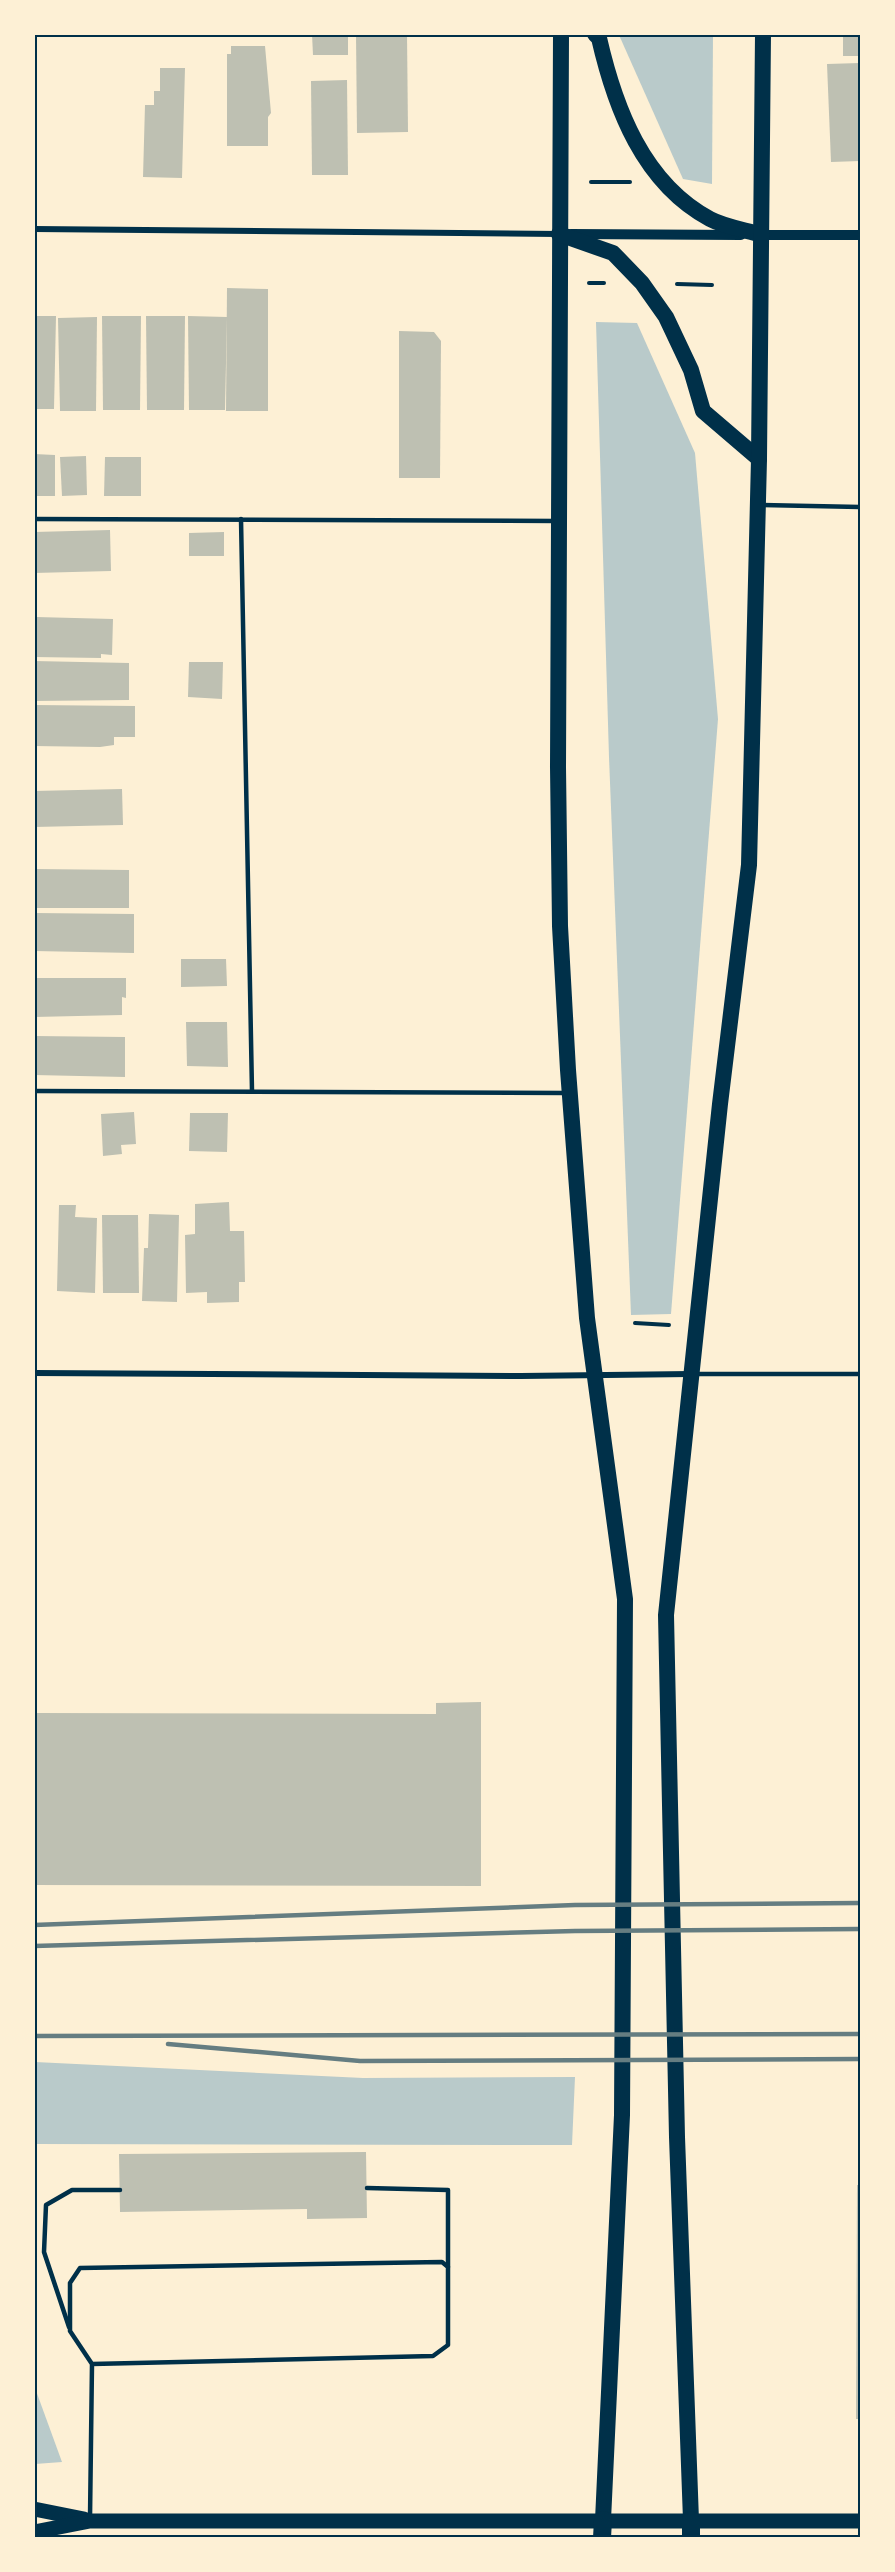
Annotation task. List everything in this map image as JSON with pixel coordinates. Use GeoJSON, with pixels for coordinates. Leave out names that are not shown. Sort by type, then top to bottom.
{"type":"FeatureCollection","features":[{"type":"Feature","properties":{"kind":"highway"},"geometry":{"type":"LineString","coordinates":[[561,34],[558,520],[560,926],[570,1093],[593,1375],[625,1599],[622,2115],[603,2529]]}},
{"type":"Feature","properties":{"kind":"highway"},"geometry":{"type":"LineString","coordinates":[[595,34],[599,38],[608,80],[623,118],[642,152],[670,191],[711,220],[762,235]]}},
{"type":"Feature","properties":{"kind":"highway"},"geometry":{"type":"LineString","coordinates":[[691,2529],[676,2115],[666,1615],[720,1104],[749,866],[759,459],[763,34]]}},
{"type":"Feature","properties":{"kind":"highway"},"geometry":{"type":"LineString","coordinates":[[559,234],[613,253],[642,283],[666,317],[691,370],[703,411],[759,459]]}},
{"type":"Feature","properties":{"kind":"main road"},"geometry":{"type":"LineString","coordinates":[[34,2509],[90,2521],[603,2529],[691,2529],[861,2521]]}},
{"type":"Feature","properties":{"kind":"main road"},"geometry":{"type":"LineString","coordinates":[[34,2532],[90,2521]]}},
{"type":"Feature","properties":{"kind":"street"},"geometry":{"type":"LineString","coordinates":[[34,229],[861,235]]}},
{"type":"Feature","properties":{"kind":"street"},"geometry":{"type":"LineString","coordinates":[[34,1373],[693,1374]]}},
{"type":"Feature","properties":{"kind":"lane"},"geometry":{"type":"LineString","coordinates":[[758,505],[861,507]]}},
{"type":"Feature","properties":{"kind":"lane"},"geometry":{"type":"LineString","coordinates":[[34,519],[558,520]]}},
{"type":"Feature","properties":{"kind":"lane"},"geometry":{"type":"LineString","coordinates":[[241,519],[252,1091]]}},
{"type":"Feature","properties":{"kind":"lane"},"geometry":{"type":"LineString","coordinates":[[34,1091],[570,1093]]}},
{"type":"Feature","properties":{"kind":"lane"},"geometry":{"type":"LineString","coordinates":[[693,1374],[861,1374]]}},
{"type":"Feature","properties":{"kind":"lane"},"geometry":{"type":"LineString","coordinates":[[92,2364],[433,2356],[448,2345],[448,2190],[367,2188]]}},
{"type":"Feature","properties":{"kind":"lane"},"geometry":{"type":"LineString","coordinates":[[90,2521],[92,2364],[70,2331],[44,2252],[46,2205],[72,2190],[120,2190]]}},
{"type":"Feature","properties":{"kind":"lane"},"geometry":{"type":"LineString","coordinates":[[70,2331],[70,2283],[80,2268],[433,2262],[442,2262],[448,2267]]}},
{"type":"Feature","properties":{"kind":"path"},"geometry":{"type":"LineString","coordinates":[[591,182],[636,182]]}},
{"type":"Feature","properties":{"kind":"path"},"geometry":{"type":"LineString","coordinates":[[668,283],[712,285]]}},
{"type":"Feature","properties":{"kind":"path"},"geometry":{"type":"LineString","coordinates":[[635,1323],[672,1325]]}},
{"type":"Feature","properties":{"kind":"shaded area"},"geometry":{"type":"Polygon","coordinates":[[[619,35],[713,35],[712,184],[683,179],[619,35]]]}},
{"type":"Feature","properties":{"kind":"shaded area"},"geometry":{"type":"Polygon","coordinates":[[[596,322],[637,323],[695,453],[718,719],[671,1314],[631,1315],[609,757],[596,322]]]}},
{"type":"Feature","properties":{"kind":"shaded area"},"geometry":{"type":"Polygon","coordinates":[[[35,2062],[363,2078],[575,2077],[572,2145],[35,2144],[35,2062]]]}},
{"type":"Feature","properties":{"kind":"shaded area"},"geometry":{"type":"Polygon","coordinates":[[[35,2388],[62,2462],[35,2464],[35,2388]]]}},
{"type":"Feature","properties":{"kind":"building"},"geometry":{"type":"Polygon","coordinates":[[[312,34],[348,34],[348,55],[313,55],[312,34]]]}},
{"type":"Feature","properties":{"kind":"building"},"geometry":{"type":"Polygon","coordinates":[[[356,34],[407,34],[408,132],[357,133],[356,34]]]}},
{"type":"Feature","properties":{"kind":"building"},"geometry":{"type":"Polygon","coordinates":[[[843,34],[860,34],[860,56],[843,56],[843,34]]]}},
{"type":"Feature","properties":{"kind":"building"},"geometry":{"type":"Polygon","coordinates":[[[231,46],[265,46],[271,113],[268,117],[268,146],[227,146],[227,54],[231,54],[231,46]]]}},
{"type":"Feature","properties":{"kind":"building"},"geometry":{"type":"Polygon","coordinates":[[[860,63],[860,161],[831,162],[827,64],[860,63]]]}},
{"type":"Feature","properties":{"kind":"building"},"geometry":{"type":"Polygon","coordinates":[[[160,68],[185,68],[182,178],[143,177],[145,105],[154,105],[154,91],[160,91],[160,68]]]}},
{"type":"Feature","properties":{"kind":"building"},"geometry":{"type":"Polygon","coordinates":[[[347,80],[348,175],[312,175],[311,81],[347,80]]]}},
{"type":"Feature","properties":{"kind":"building"},"geometry":{"type":"Polygon","coordinates":[[[227,288],[268,289],[268,411],[226,411],[227,288]]]}},
{"type":"Feature","properties":{"kind":"building"},"geometry":{"type":"Polygon","coordinates":[[[34,316],[56,316],[54,409],[34,409],[34,316]]]}},
{"type":"Feature","properties":{"kind":"building"},"geometry":{"type":"Polygon","coordinates":[[[102,316],[141,316],[140,410],[103,410],[102,316]]]}},
{"type":"Feature","properties":{"kind":"building"},"geometry":{"type":"Polygon","coordinates":[[[146,316],[185,316],[184,410],[147,410],[146,316]]]}},
{"type":"Feature","properties":{"kind":"building"},"geometry":{"type":"Polygon","coordinates":[[[188,316],[227,317],[225,410],[189,410],[188,316]]]}},
{"type":"Feature","properties":{"kind":"building"},"geometry":{"type":"Polygon","coordinates":[[[97,317],[96,411],[60,411],[58,318],[97,317]]]}},
{"type":"Feature","properties":{"kind":"building"},"geometry":{"type":"Polygon","coordinates":[[[399,331],[434,332],[441,341],[440,478],[399,478],[399,331]]]}},
{"type":"Feature","properties":{"kind":"building"},"geometry":{"type":"Polygon","coordinates":[[[34,454],[55,455],[55,496],[34,496],[34,454]]]}},
{"type":"Feature","properties":{"kind":"building"},"geometry":{"type":"Polygon","coordinates":[[[86,456],[87,495],[62,496],[60,457],[86,456]]]}},
{"type":"Feature","properties":{"kind":"building"},"geometry":{"type":"Polygon","coordinates":[[[105,457],[141,457],[141,496],[104,496],[105,457]]]}},
{"type":"Feature","properties":{"kind":"building"},"geometry":{"type":"Polygon","coordinates":[[[110,530],[111,571],[34,573],[34,532],[110,530]]]}},
{"type":"Feature","properties":{"kind":"building"},"geometry":{"type":"Polygon","coordinates":[[[224,532],[224,556],[189,556],[189,533],[224,532]]]}},
{"type":"Feature","properties":{"kind":"building"},"geometry":{"type":"Polygon","coordinates":[[[36,617],[113,619],[112,655],[101,654],[101,658],[34,657],[36,617]]]}},
{"type":"Feature","properties":{"kind":"building"},"geometry":{"type":"Polygon","coordinates":[[[34,661],[129,663],[129,700],[34,701],[34,661]]]}},
{"type":"Feature","properties":{"kind":"building"},"geometry":{"type":"Polygon","coordinates":[[[189,662],[223,662],[222,699],[188,697],[189,662]]]}},
{"type":"Feature","properties":{"kind":"building"},"geometry":{"type":"Polygon","coordinates":[[[34,705],[135,706],[135,737],[114,737],[114,745],[100,747],[34,746],[34,705]]]}},
{"type":"Feature","properties":{"kind":"building"},"geometry":{"type":"Polygon","coordinates":[[[122,789],[123,825],[34,827],[34,791],[122,789]]]}},
{"type":"Feature","properties":{"kind":"building"},"geometry":{"type":"Polygon","coordinates":[[[34,869],[129,870],[129,908],[34,908],[34,869]]]}},
{"type":"Feature","properties":{"kind":"building"},"geometry":{"type":"Polygon","coordinates":[[[34,913],[134,914],[134,953],[34,951],[34,913]]]}},
{"type":"Feature","properties":{"kind":"building"},"geometry":{"type":"Polygon","coordinates":[[[181,959],[226,959],[227,986],[181,987],[181,959]]]}},
{"type":"Feature","properties":{"kind":"building"},"geometry":{"type":"Polygon","coordinates":[[[34,978],[126,978],[126,998],[122,997],[122,1015],[34,1017],[34,978]]]}},
{"type":"Feature","properties":{"kind":"building"},"geometry":{"type":"Polygon","coordinates":[[[186,1022],[227,1022],[228,1067],[187,1066],[186,1022]]]}},
{"type":"Feature","properties":{"kind":"building"},"geometry":{"type":"Polygon","coordinates":[[[34,1036],[125,1037],[125,1077],[34,1075],[34,1036]]]}},
{"type":"Feature","properties":{"kind":"building"},"geometry":{"type":"Polygon","coordinates":[[[134,1112],[136,1144],[121,1145],[122,1154],[103,1156],[101,1114],[134,1112]]]}},
{"type":"Feature","properties":{"kind":"building"},"geometry":{"type":"Polygon","coordinates":[[[190,1113],[228,1113],[227,1152],[189,1151],[190,1113]]]}},
{"type":"Feature","properties":{"kind":"building"},"geometry":{"type":"Polygon","coordinates":[[[229,1202],[230,1231],[244,1231],[245,1282],[239,1282],[239,1302],[207,1303],[207,1292],[186,1293],[185,1235],[195,1234],[195,1204],[229,1202]]]}},
{"type":"Feature","properties":{"kind":"building"},"geometry":{"type":"Polygon","coordinates":[[[59,1205],[76,1205],[75,1217],[97,1218],[95,1293],[57,1291],[59,1205]]]}},
{"type":"Feature","properties":{"kind":"building"},"geometry":{"type":"Polygon","coordinates":[[[149,1214],[179,1215],[177,1302],[142,1301],[144,1248],[148,1248],[149,1214]]]}},
{"type":"Feature","properties":{"kind":"building"},"geometry":{"type":"Polygon","coordinates":[[[102,1215],[138,1215],[139,1293],[103,1293],[102,1215]]]}},
{"type":"Feature","properties":{"kind":"building"},"geometry":{"type":"Polygon","coordinates":[[[481,1702],[481,1886],[34,1885],[34,1713],[436,1714],[436,1703],[481,1702]]]}},
{"type":"Feature","properties":{"kind":"building"},"geometry":{"type":"Polygon","coordinates":[[[366,2152],[367,2218],[307,2219],[307,2209],[120,2212],[119,2154],[366,2152]]]}},
{"type":"Feature","properties":{"kind":"building"},"geometry":{"type":"Polygon","coordinates":[[[857,2185],[860,2185],[860,2419],[856,2419],[857,2185]]]}},
{"type":"Feature","properties":{"kind":"railway"},"geometry":{"type":"LineString","coordinates":[[34,1925],[575,1905],[860,1903]]}},
{"type":"Feature","properties":{"kind":"railway"},"geometry":{"type":"LineString","coordinates":[[34,1946],[575,1931],[860,1929]]}},
{"type":"Feature","properties":{"kind":"railway"},"geometry":{"type":"LineString","coordinates":[[34,2036],[860,2034]]}},
{"type":"Feature","properties":{"kind":"railway"},"geometry":{"type":"LineString","coordinates":[[168,2044],[360,2061],[860,2059]]}}]}
